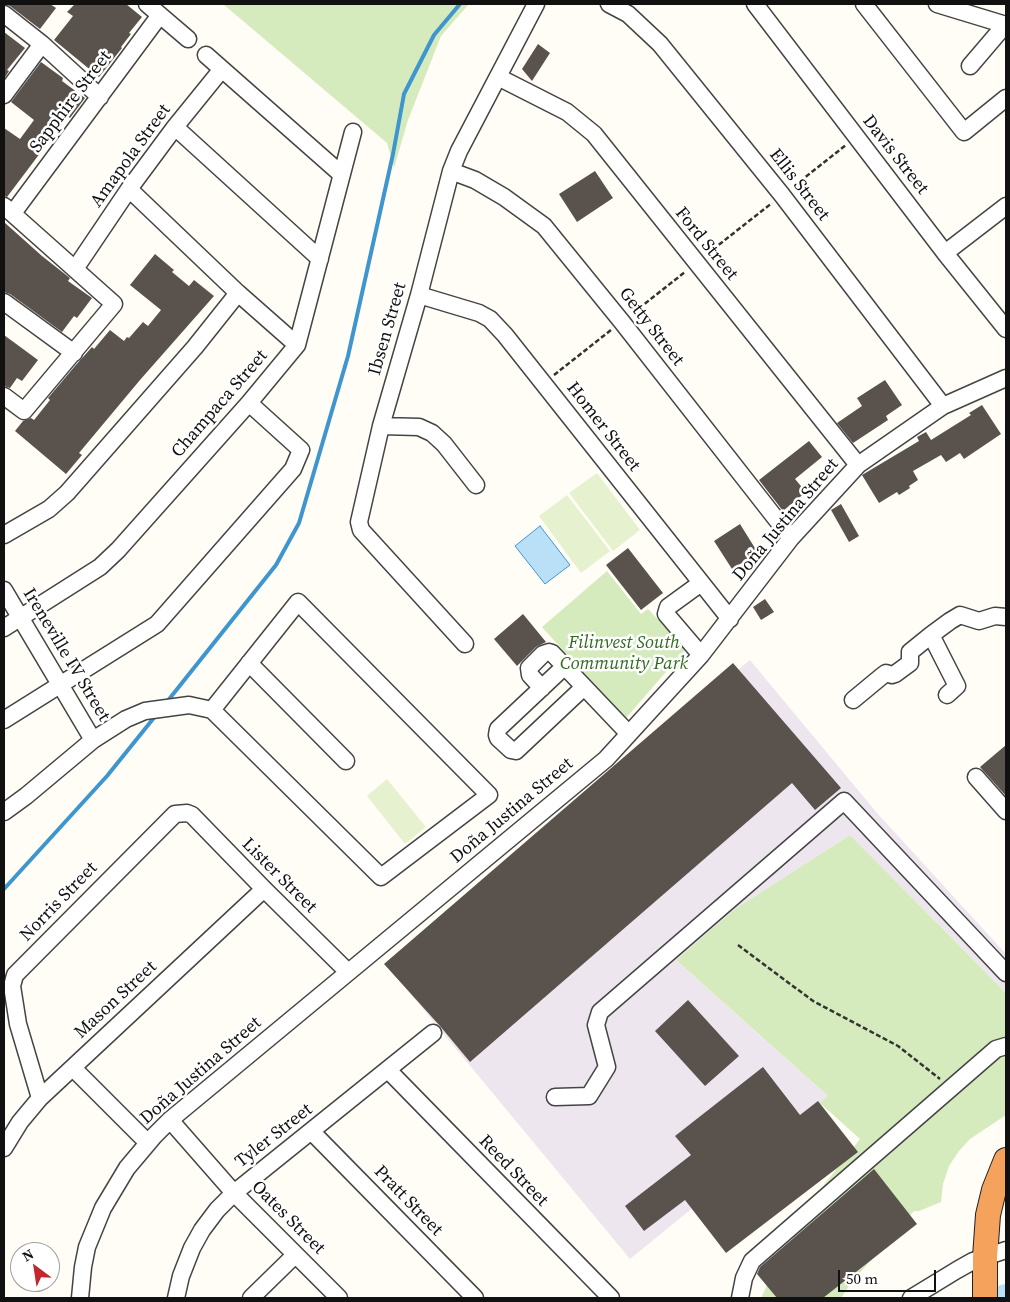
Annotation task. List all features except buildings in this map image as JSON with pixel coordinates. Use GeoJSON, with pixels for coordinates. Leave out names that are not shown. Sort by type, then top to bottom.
{"type":"FeatureCollection","features":[{"type":"Feature","properties":{"kind":"highway"},"geometry":{"type":"LineString","coordinates":[[985,1298],[992,1260],[986,1230],[990,1202],[1006,1160]]}},
{"type":"Feature","properties":{"kind":"street"},"geometry":{"type":"LineString","coordinates":[[147,4],[188,39]]}},
{"type":"Feature","properties":{"kind":"street","name":"Ibsen Street"},"geometry":{"type":"LineString","coordinates":[[465,644],[359,526],[359,518],[381,426],[419,295],[451,171],[459,151],[536,4]]}},
{"type":"Feature","properties":{"kind":"street","name":"Ellis Street"},"geometry":{"type":"LineString","coordinates":[[609,4],[628,14],[660,44],[782,195],[943,406]]}},
{"type":"Feature","properties":{"kind":"street","name":"Davis Street"},"geometry":{"type":"LineString","coordinates":[[755,4],[945,253],[1006,328]]}},
{"type":"Feature","properties":{"kind":"street"},"geometry":{"type":"LineString","coordinates":[[864,4],[964,132],[1006,98]]}},
{"type":"Feature","properties":{"kind":"street"},"geometry":{"type":"LineString","coordinates":[[937,4],[1005,25],[970,66]]}},
{"type":"Feature","properties":{"kind":"street"},"geometry":{"type":"LineString","coordinates":[[4,14],[42,44],[100,97]]}},
{"type":"Feature","properties":{"kind":"street","name":"Sapphire Street"},"geometry":{"type":"LineString","coordinates":[[8,210],[100,97],[160,15]]}},
{"type":"Feature","properties":{"kind":"street"},"geometry":{"type":"LineString","coordinates":[[4,95],[42,44]]}},
{"type":"Feature","properties":{"kind":"street"},"geometry":{"type":"LineString","coordinates":[[206,55],[342,174]]}},
{"type":"Feature","properties":{"kind":"street","name":"Amapola Street"},"geometry":{"type":"LineString","coordinates":[[75,269],[175,127],[222,69]]}},
{"type":"Feature","properties":{"kind":"street","name":"Ford Street"},"geometry":{"type":"LineString","coordinates":[[498,77],[567,112],[594,134],[858,465]]}},
{"type":"Feature","properties":{"kind":"street"},"geometry":{"type":"LineString","coordinates":[[175,127],[320,259]]}},
{"type":"Feature","properties":{"kind":"street","name":"Champaca Street"},"geometry":{"type":"LineString","coordinates":[[4,628],[100,566],[118,550],[249,403],[297,345],[354,132]]}},
{"type":"Feature","properties":{"kind":"street","name":"Getty Street"},"geometry":{"type":"LineString","coordinates":[[451,171],[475,180],[504,197],[544,226],[792,538]]}},
{"type":"Feature","properties":{"kind":"street"},"geometry":{"type":"LineString","coordinates":[[130,189],[238,293],[297,345]]}},
{"type":"Feature","properties":{"kind":"street"},"geometry":{"type":"LineString","coordinates":[[945,253],[1006,206]]}},
{"type":"Feature","properties":{"kind":"street"},"geometry":{"type":"LineString","coordinates":[[4,396],[24,411],[114,304],[8,210]]}},
{"type":"Feature","properties":{"kind":"street"},"geometry":{"type":"LineString","coordinates":[[4,535],[49,509],[66,494],[195,347],[238,293]]}},
{"type":"Feature","properties":{"kind":"street","name":"Homer Street"},"geometry":{"type":"LineString","coordinates":[[419,295],[479,313],[490,319],[505,335],[730,619]]}},
{"type":"Feature","properties":{"kind":"street"},"geometry":{"type":"LineString","coordinates":[[4,302],[74,353]]}},
{"type":"Feature","properties":{"kind":"street","name":"Doña Justina Street"},"geometry":{"type":"LineString","coordinates":[[80,1298],[83,1266],[88,1247],[98,1221],[115,1187],[127,1168],[170,1120],[606,759],[701,654],[792,538],[858,465],[943,406],[1006,378]]}},
{"type":"Feature","properties":{"kind":"street"},"geometry":{"type":"LineString","coordinates":[[4,720],[157,624],[293,468],[301,450],[249,403]]}},
{"type":"Feature","properties":{"kind":"street"},"geometry":{"type":"LineString","coordinates":[[381,426],[419,427],[432,433],[444,444],[476,485]]}},
{"type":"Feature","properties":{"kind":"street"},"geometry":{"type":"LineString","coordinates":[[701,583],[668,607],[666,614],[701,654]]}},
{"type":"Feature","properties":{"kind":"street","name":"Ireneville IV Street"},"geometry":{"type":"LineString","coordinates":[[4,590],[93,740]]}},
{"type":"Feature","properties":{"kind":"street"},"geometry":{"type":"LineString","coordinates":[[4,812],[93,740],[126,719],[145,711],[189,705],[212,710],[381,876],[489,795],[298,602],[212,710]]}},
{"type":"Feature","properties":{"kind":"street"},"geometry":{"type":"LineString","coordinates":[[853,700],[886,673],[895,674],[910,664],[910,652],[960,615],[979,621],[995,616],[1006,617]]}},
{"type":"Feature","properties":{"kind":"street"},"geometry":{"type":"LineString","coordinates":[[931,636],[957,686],[947,695]]}},
{"type":"Feature","properties":{"kind":"street"},"geometry":{"type":"LineString","coordinates":[[542,688],[528,672],[530,665],[546,652],[552,653],[629,734]]}},
{"type":"Feature","properties":{"kind":"street"},"geometry":{"type":"LineString","coordinates":[[249,663],[346,761]]}},
{"type":"Feature","properties":{"kind":"street"},"geometry":{"type":"LineString","coordinates":[[564,666],[497,732],[498,738],[510,750],[516,751],[584,687]]}},
{"type":"Feature","properties":{"kind":"street"},"geometry":{"type":"LineString","coordinates":[[976,777],[1006,811]]}},
{"type":"Feature","properties":{"kind":"street"},"geometry":{"type":"LineString","coordinates":[[555,1097],[589,1096],[607,1067],[596,1025],[600,1012],[844,801],[1006,973]]}},
{"type":"Feature","properties":{"kind":"street","name":"Lister Street"},"geometry":{"type":"LineString","coordinates":[[181,812],[192,815],[348,972]]}},
{"type":"Feature","properties":{"kind":"street","name":"Norris Street"},"geometry":{"type":"LineString","coordinates":[[40,1098],[18,1024],[12,986],[15,975],[170,818],[181,812]]}},
{"type":"Feature","properties":{"kind":"street","name":"Mason Street"},"geometry":{"type":"LineString","coordinates":[[4,1148],[20,1122],[40,1098],[264,889]]}},
{"type":"Feature","properties":{"kind":"street","name":"Tyler Street"},"geometry":{"type":"LineString","coordinates":[[176,1298],[184,1267],[197,1239],[217,1210],[234,1193],[434,1033]]}},
{"type":"Feature","properties":{"kind":"street"},"geometry":{"type":"LineString","coordinates":[[740,1298],[744,1278],[752,1261],[996,1049],[1006,1046]]}},
{"type":"Feature","properties":{"kind":"street"},"geometry":{"type":"LineString","coordinates":[[73,1068],[148,1143]]}},
{"type":"Feature","properties":{"kind":"street","name":"Reed Street"},"geometry":{"type":"LineString","coordinates":[[388,1070],[611,1298]]}},
{"type":"Feature","properties":{"kind":"street","name":"Oates Street"},"geometry":{"type":"LineString","coordinates":[[170,1120],[234,1193],[339,1298]]}},
{"type":"Feature","properties":{"kind":"street","name":"Pratt Street"},"geometry":{"type":"LineString","coordinates":[[312,1132],[475,1298]]}},
{"type":"Feature","properties":{"kind":"street"},"geometry":{"type":"LineString","coordinates":[[251,1298],[295,1255]]}},
{"type":"Feature","properties":{"kind":"street"},"geometry":{"type":"LineString","coordinates":[[911,1298],[949,1274],[992,1260]]}},
{"type":"Feature","properties":{"kind":"path"},"geometry":{"type":"LineString","coordinates":[[738,945],[812,1001],[898,1046],[952,1088]]}},
{"type":"Feature","properties":{"kind":"shaded area"},"geometry":{"type":"Polygon","coordinates":[[[750,660],[877,813],[1006,954],[1006,993],[850,835],[735,909],[676,960],[829,1097],[630,1259],[385,963],[750,660]]]}},
{"type":"Feature","properties":{"kind":"green space"},"geometry":{"type":"Polygon","coordinates":[[[223,4],[469,4],[441,36],[408,120],[394,168],[387,143],[223,4]]]}},
{"type":"Feature","properties":{"kind":"green space"},"geometry":{"type":"Polygon","coordinates":[[[597,473],[640,530],[613,551],[569,493],[597,473]]]}},
{"type":"Feature","properties":{"kind":"green space"},"geometry":{"type":"Polygon","coordinates":[[[567,495],[610,551],[581,573],[539,516],[567,495]]]}},
{"type":"Feature","properties":{"kind":"green space","name":"Filinvest South Community Park"},"geometry":{"type":"Polygon","coordinates":[[[607,571],[641,614],[648,609],[686,649],[625,719],[542,627],[607,571]]]}},
{"type":"Feature","properties":{"kind":"green space"},"geometry":{"type":"Polygon","coordinates":[[[387,779],[426,827],[405,844],[367,796],[387,779]]]}},
{"type":"Feature","properties":{"kind":"green space"},"geometry":{"type":"Polygon","coordinates":[[[850,835],[1006,993],[1006,1115],[970,1139],[959,1151],[949,1166],[943,1184],[941,1202],[919,1211],[914,1211],[851,1283],[841,1298],[761,1298],[775,1268],[792,1242],[808,1205],[860,1139],[820,1103],[828,1096],[676,960],[735,909],[850,835]]]}},
{"type":"Feature","properties":{"kind":"water"},"geometry":{"type":"Polygon","coordinates":[[[540,526],[570,565],[545,584],[515,546],[540,526]]]}},
{"type":"Feature","properties":{"kind":"waterway"},"geometry":{"type":"LineString","coordinates":[[166,703],[276,565],[299,523],[348,356],[393,154],[404,94],[434,35],[460,4]]}},
{"type":"Feature","properties":{"kind":"waterway"},"geometry":{"type":"LineString","coordinates":[[4,889],[107,776],[157,714]]}},
{"type":"Feature","properties":{"kind":"waterway"},"geometry":{"type":"LineString","coordinates":[[1000,1298],[1006,1296]]}}]}
